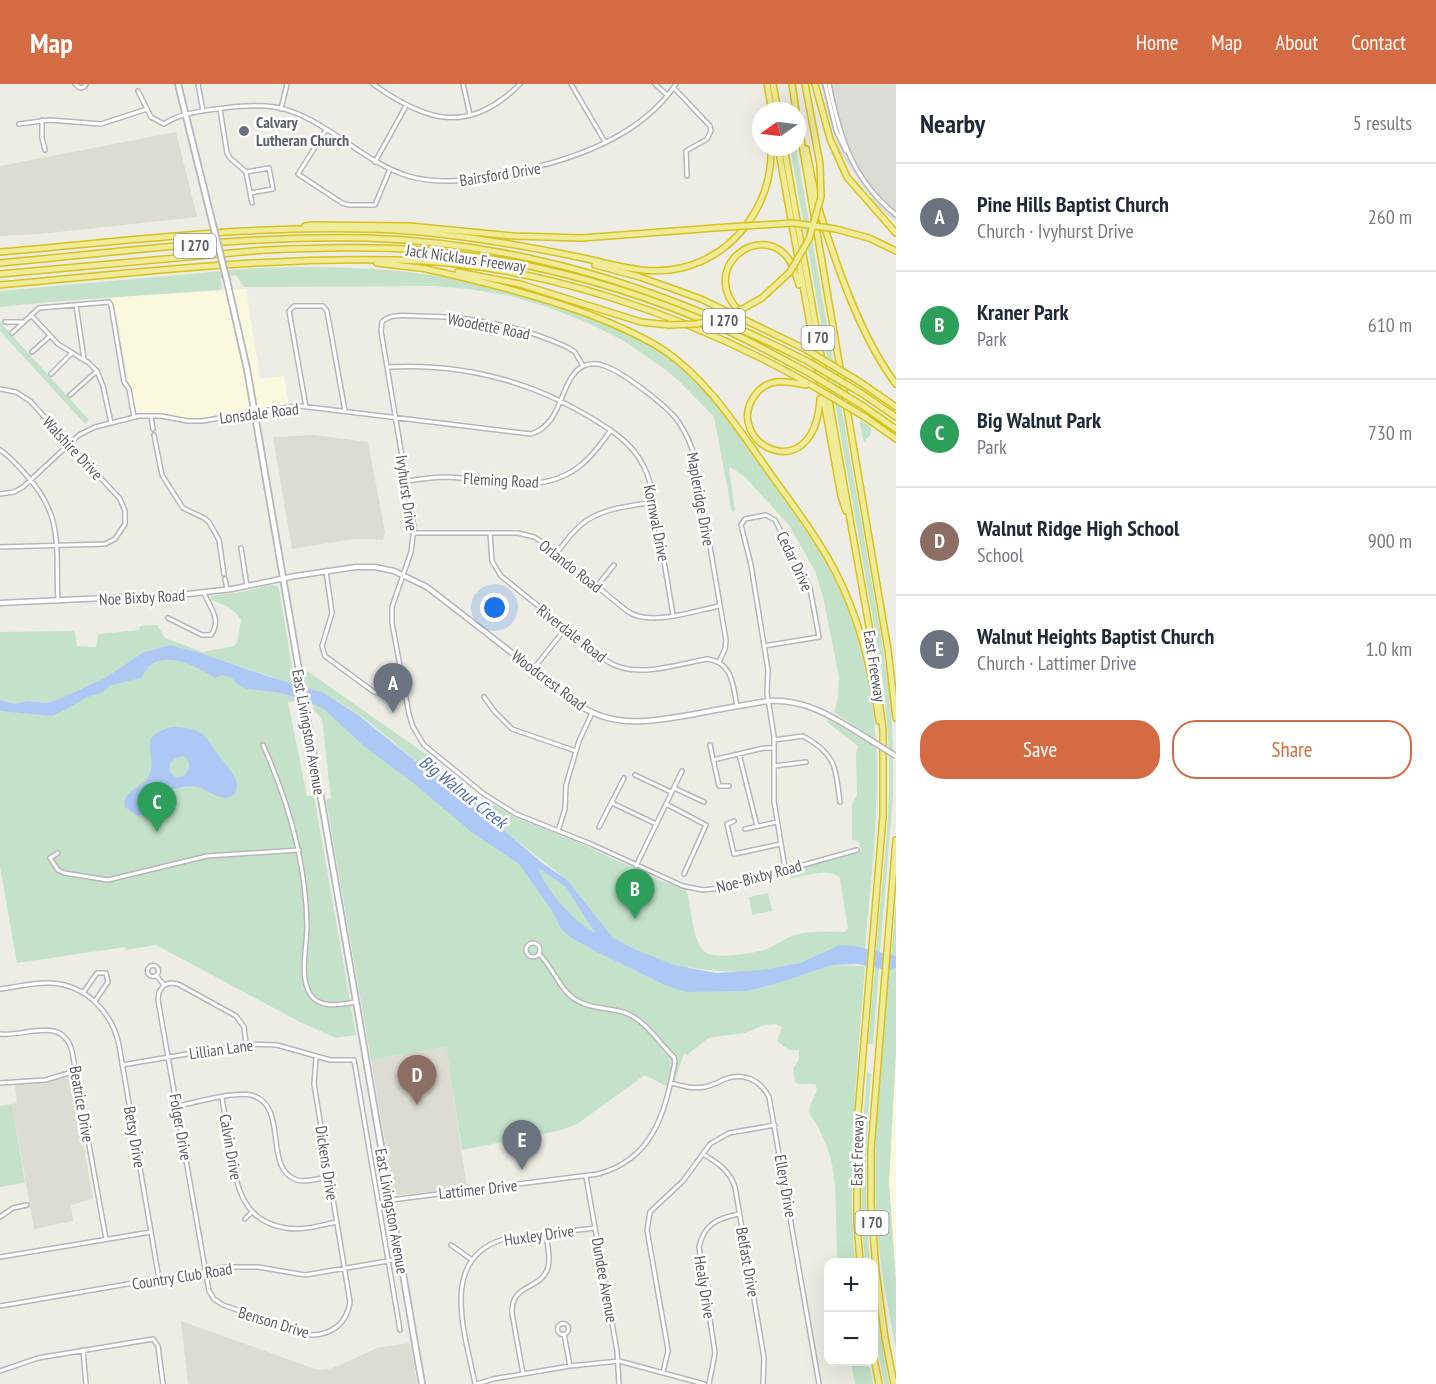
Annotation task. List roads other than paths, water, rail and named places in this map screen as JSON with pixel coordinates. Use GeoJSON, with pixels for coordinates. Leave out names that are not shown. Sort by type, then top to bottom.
{"type":"FeatureCollection","features":[{"type":"Feature","properties":{"kind":"highway"},"geometry":{"type":"LineString","coordinates":[[767,84],[769,102]]}},
{"type":"Feature","properties":{"kind":"highway"},"geometry":{"type":"LineString","coordinates":[[773,84],[776,102]]}},
{"type":"Feature","properties":{"kind":"highway","name":"East Freeway"},"geometry":{"type":"LineString","coordinates":[[792,84],[795,102]]}},
{"type":"Feature","properties":{"kind":"highway"},"geometry":{"type":"LineString","coordinates":[[815,84],[830,139],[847,177],[896,233]]}},
{"type":"Feature","properties":{"kind":"highway"},"geometry":{"type":"LineString","coordinates":[[355,260],[483,276],[520,284],[641,322],[669,325],[696,324],[728,317],[762,298],[790,272],[809,239],[821,197],[820,164],[806,86]]}},
{"type":"Feature","properties":{"kind":"highway"},"geometry":{"type":"LineString","coordinates":[[806,153],[819,207],[862,325],[873,349],[896,384]]}},
{"type":"Feature","properties":{"kind":"highway"},"geometry":{"type":"LineString","coordinates":[[0,252],[298,228],[396,231],[452,236],[639,271],[668,271],[706,259],[730,243],[754,215],[766,185],[771,156]]}},
{"type":"Feature","properties":{"kind":"highway"},"geometry":{"type":"LineString","coordinates":[[780,156],[841,496],[852,530]]}},
{"type":"Feature","properties":{"kind":"highway","name":"East Freeway"},"geometry":{"type":"LineString","coordinates":[[786,156],[881,705],[883,816],[868,981],[856,1154],[856,1222],[860,1258]]}},
{"type":"Feature","properties":{"kind":"highway","name":"East Freeway"},"geometry":{"type":"LineString","coordinates":[[804,156],[888,650],[896,718]]}},
{"type":"Feature","properties":{"kind":"highway"},"geometry":{"type":"LineString","coordinates":[[298,228],[312,225],[409,226],[513,236],[582,238],[787,223],[836,229],[868,238],[896,251]]}},
{"type":"Feature","properties":{"kind":"highway","name":"Jack Nicklaus Freeway"},"geometry":{"type":"LineString","coordinates":[[0,263],[300,238],[390,239],[452,245],[546,261],[623,282],[729,323],[807,361],[896,417]]}},
{"type":"Feature","properties":{"kind":"highway"},"geometry":{"type":"LineString","coordinates":[[761,327],[733,304],[726,285],[725,275],[731,261],[748,248],[769,246],[787,257],[794,269],[806,309]]}},
{"type":"Feature","properties":{"kind":"highway","name":"Jack Nicklaus Freeway"},"geometry":{"type":"LineString","coordinates":[[0,274],[287,249],[369,248],[451,254],[512,263],[560,274],[656,303],[727,331],[809,373],[896,429]]}},
{"type":"Feature","properties":{"kind":"highway"},"geometry":{"type":"LineString","coordinates":[[568,256],[686,293],[761,327],[805,349],[896,407]]}},
{"type":"Feature","properties":{"kind":"highway"},"geometry":{"type":"LineString","coordinates":[[0,285],[245,264],[355,260],[435,262],[512,273],[574,287],[632,304],[695,328],[783,369],[865,417],[896,439]]}},
{"type":"Feature","properties":{"kind":"highway"},"geometry":{"type":"LineString","coordinates":[[426,269],[499,284],[611,322],[665,351],[699,380],[726,411],[820,544],[841,583],[856,616],[871,668],[881,731],[884,773]]}},
{"type":"Feature","properties":{"kind":"highway"},"geometry":{"type":"LineString","coordinates":[[813,386],[782,381],[770,383],[758,391],[750,405],[747,417],[751,431],[757,440],[766,447],[780,451],[792,450],[803,445],[812,437],[819,420],[821,392]]}},
{"type":"Feature","properties":{"kind":"highway","name":"East Freeway"},"geometry":{"type":"LineString","coordinates":[[894,1384],[876,1271],[871,1204],[871,1128],[896,840]]}},
{"type":"Feature","properties":{"kind":"highway"},"geometry":{"type":"LineString","coordinates":[[885,1338],[896,1375]]}},
{"type":"Feature","properties":{"kind":"highway"},"geometry":{"type":"LineString","coordinates":[[875,1366],[879,1384]]}},
{"type":"Feature","properties":{"kind":"main road","name":"East Livingston Avenue"},"geometry":{"type":"LineString","coordinates":[[178,84],[227,281],[254,412],[422,1384]]}},
{"type":"Feature","properties":{"kind":"street"},"geometry":{"type":"LineString","coordinates":[[75,84],[80,88],[86,84]]}},
{"type":"Feature","properties":{"kind":"street"},"geometry":{"type":"LineString","coordinates":[[198,84],[203,111]]}},
{"type":"Feature","properties":{"kind":"street"},"geometry":{"type":"LineString","coordinates":[[280,109],[287,84]]}},
{"type":"Feature","properties":{"kind":"street"},"geometry":{"type":"LineString","coordinates":[[373,84],[406,106],[427,115],[445,118],[470,115],[485,110],[500,102],[520,84]]}},
{"type":"Feature","properties":{"kind":"street"},"geometry":{"type":"LineString","coordinates":[[463,84],[470,115]]}},
{"type":"Feature","properties":{"kind":"street"},"geometry":{"type":"LineString","coordinates":[[571,84],[605,142]]}},
{"type":"Feature","properties":{"kind":"street"},"geometry":{"type":"LineString","coordinates":[[655,84],[667,95]]}},
{"type":"Feature","properties":{"kind":"street"},"geometry":{"type":"LineString","coordinates":[[827,84],[838,137],[858,173],[871,190],[896,214]]}},
{"type":"Feature","properties":{"kind":"street"},"geometry":{"type":"LineString","coordinates":[[675,86],[711,130],[707,139],[686,151],[687,176]]}},
{"type":"Feature","properties":{"kind":"street","name":"Bairsford Drive"},"geometry":{"type":"LineString","coordinates":[[147,110],[151,117],[165,124],[186,114],[203,111],[257,105],[280,109],[305,118],[390,169],[426,179],[449,182],[549,165],[575,157],[605,142],[644,117],[675,86]]}},
{"type":"Feature","properties":{"kind":"street"},"geometry":{"type":"LineString","coordinates":[[20,124],[42,120],[101,124],[147,110],[138,91]]}},
{"type":"Feature","properties":{"kind":"street"},"geometry":{"type":"LineString","coordinates":[[375,162],[406,106]]}},
{"type":"Feature","properties":{"kind":"street"},"geometry":{"type":"LineString","coordinates":[[220,109],[228,156],[246,172],[252,203]]}},
{"type":"Feature","properties":{"kind":"street"},"geometry":{"type":"LineString","coordinates":[[42,120],[45,150]]}},
{"type":"Feature","properties":{"kind":"street"},"geometry":{"type":"LineString","coordinates":[[326,130],[298,174],[345,204],[375,205],[390,169]]}},
{"type":"Feature","properties":{"kind":"street"},"geometry":{"type":"LineString","coordinates":[[246,172],[269,168],[273,189],[250,193]]}},
{"type":"Feature","properties":{"kind":"street"},"geometry":{"type":"LineString","coordinates":[[12,333],[39,309],[108,302],[111,305],[124,382],[129,389],[134,417]]}},
{"type":"Feature","properties":{"kind":"street"},"geometry":{"type":"LineString","coordinates":[[76,305],[84,360]]}},
{"type":"Feature","properties":{"kind":"street"},"geometry":{"type":"LineString","coordinates":[[306,407],[289,314],[291,308],[325,307],[345,411]]}},
{"type":"Feature","properties":{"kind":"street"},"geometry":{"type":"LineString","coordinates":[[31,315],[50,336],[97,371],[103,386],[111,423]]}},
{"type":"Feature","properties":{"kind":"street","name":"Woodette Road"},"geometry":{"type":"LineString","coordinates":[[384,320],[395,315],[446,316],[507,326],[567,346],[578,356],[583,366]]}},
{"type":"Feature","properties":{"kind":"street","name":"Ivyhurst Drive"},"geometry":{"type":"LineString","coordinates":[[384,320],[381,331],[414,533],[411,552],[391,615],[404,691],[416,734]]}},
{"type":"Feature","properties":{"kind":"street"},"geometry":{"type":"LineString","coordinates":[[5,322],[24,322]]}},
{"type":"Feature","properties":{"kind":"street"},"geometry":{"type":"LineString","coordinates":[[32,352],[50,336]]}},
{"type":"Feature","properties":{"kind":"street"},"geometry":{"type":"LineString","coordinates":[[51,374],[72,354]]}},
{"type":"Feature","properties":{"kind":"street","name":"Mapleridge Drive"},"geometry":{"type":"LineString","coordinates":[[583,366],[597,364],[609,368],[659,402],[682,427],[690,443],[695,459],[726,645],[719,662]]}},
{"type":"Feature","properties":{"kind":"street","name":"Kornwal Drive"},"geometry":{"type":"LineString","coordinates":[[387,367],[427,366],[488,374],[514,381],[561,400],[611,430],[630,446],[640,459],[649,479],[673,615]]}},
{"type":"Feature","properties":{"kind":"street"},"geometry":{"type":"LineString","coordinates":[[561,400],[573,376],[583,366]]}},
{"type":"Feature","properties":{"kind":"street"},"geometry":{"type":"LineString","coordinates":[[70,395],[97,371]]}},
{"type":"Feature","properties":{"kind":"street","name":"Walshire Drive"},"geometry":{"type":"LineString","coordinates":[[0,389],[16,392],[30,401],[120,499],[126,511],[125,524],[115,539],[105,544],[57,546]]}},
{"type":"Feature","properties":{"kind":"street","name":"Lonsdale Road"},"geometry":{"type":"LineString","coordinates":[[0,495],[18,490],[84,432],[134,417],[151,416],[188,421],[296,406],[526,435],[536,433],[548,425],[561,400]]}},
{"type":"Feature","properties":{"kind":"street"},"geometry":{"type":"LineString","coordinates":[[151,416],[153,429]]}},
{"type":"Feature","properties":{"kind":"street","name":"Fleming Road"},"geometry":{"type":"LineString","coordinates":[[407,481],[448,477],[526,485],[548,482],[564,477],[580,466],[593,454],[611,430]]}},
{"type":"Feature","properties":{"kind":"street"},"geometry":{"type":"LineString","coordinates":[[154,435],[162,475],[183,508],[209,522],[219,540],[224,574]]}},
{"type":"Feature","properties":{"kind":"street"},"geometry":{"type":"LineString","coordinates":[[0,450],[31,480],[51,510],[56,528],[58,601]]}},
{"type":"Feature","properties":{"kind":"street"},"geometry":{"type":"LineString","coordinates":[[556,553],[589,519],[614,509],[654,502]]}},
{"type":"Feature","properties":{"kind":"street","name":"Cedar Drive"},"geometry":{"type":"LineString","coordinates":[[764,646],[819,638],[810,588],[775,520],[766,515],[744,519],[741,525],[751,565],[764,646],[768,670],[768,701],[774,740],[774,801],[785,868]]}},
{"type":"Feature","properties":{"kind":"street","name":"Orlando Road"},"geometry":{"type":"LineString","coordinates":[[414,533],[523,534],[539,540],[636,616],[651,619],[720,606]]}},
{"type":"Feature","properties":{"kind":"street","name":"Riverdale Road"},"geometry":{"type":"LineString","coordinates":[[490,533],[490,555],[497,572],[612,664],[625,669],[645,670],[708,659],[719,662]]}},
{"type":"Feature","properties":{"kind":"street"},"geometry":{"type":"LineString","coordinates":[[0,547],[57,546]]}},
{"type":"Feature","properties":{"kind":"street"},"geometry":{"type":"LineString","coordinates":[[241,548],[247,586]]}},
{"type":"Feature","properties":{"kind":"street"},"geometry":{"type":"LineString","coordinates":[[597,586],[614,565]]}},
{"type":"Feature","properties":{"kind":"street","name":"Woodcrest Road"},"geometry":{"type":"LineString","coordinates":[[283,578],[365,566],[385,568],[404,574],[434,591],[582,706],[592,712],[618,720],[642,722],[768,701],[790,701],[808,705],[829,714],[896,756]]}},
{"type":"Feature","properties":{"kind":"street"},"geometry":{"type":"LineString","coordinates":[[327,571],[332,606],[331,620],[322,646],[325,656],[374,692],[385,694],[404,691]]}},
{"type":"Feature","properties":{"kind":"street","name":"Noe Bixby Road"},"geometry":{"type":"LineString","coordinates":[[0,603],[204,593],[283,578]]}},
{"type":"Feature","properties":{"kind":"street"},"geometry":{"type":"LineString","coordinates":[[225,579],[227,590]]}},
{"type":"Feature","properties":{"kind":"street"},"geometry":{"type":"LineString","coordinates":[[168,618],[202,635],[211,635],[214,632],[216,617],[204,593]]}},
{"type":"Feature","properties":{"kind":"street"},"geometry":{"type":"LineString","coordinates":[[534,668],[566,628]]}},
{"type":"Feature","properties":{"kind":"street"},"geometry":{"type":"LineString","coordinates":[[719,662],[730,675],[737,706]]}},
{"type":"Feature","properties":{"kind":"street"},"geometry":{"type":"LineString","coordinates":[[484,697],[512,729],[576,751]]}},
{"type":"Feature","properties":{"kind":"street"},"geometry":{"type":"LineString","coordinates":[[558,831],[565,809],[566,785],[576,751],[592,712]]}},
{"type":"Feature","properties":{"kind":"street","name":"Noe-Bixby Road"},"geometry":{"type":"LineString","coordinates":[[416,734],[434,755],[484,794],[516,814],[591,844],[683,886],[704,890],[721,888],[785,868],[857,850]]}},
{"type":"Feature","properties":{"kind":"street"},"geometry":{"type":"LineString","coordinates":[[774,740],[803,736],[827,753],[835,766],[840,802]]}},
{"type":"Feature","properties":{"kind":"street"},"geometry":{"type":"LineString","coordinates":[[263,745],[282,788],[299,850],[306,905],[305,972],[308,989],[313,998],[323,1004],[356,1002]]}},
{"type":"Feature","properties":{"kind":"street"},"geometry":{"type":"LineString","coordinates":[[710,745],[719,786],[729,786]]}},
{"type":"Feature","properties":{"kind":"street"},"geometry":{"type":"LineString","coordinates":[[713,760],[764,748],[774,748]]}},
{"type":"Feature","properties":{"kind":"street"},"geometry":{"type":"LineString","coordinates":[[739,754],[757,826]]}},
{"type":"Feature","properties":{"kind":"street"},"geometry":{"type":"LineString","coordinates":[[774,766],[806,762]]}},
{"type":"Feature","properties":{"kind":"street"},"geometry":{"type":"LineString","coordinates":[[636,866],[682,771]]}},
{"type":"Feature","properties":{"kind":"street"},"geometry":{"type":"LineString","coordinates":[[635,775],[671,792]]}},
{"type":"Feature","properties":{"kind":"street"},"geometry":{"type":"LineString","coordinates":[[599,827],[624,778]]}},
{"type":"Feature","properties":{"kind":"street"},"geometry":{"type":"LineString","coordinates":[[674,788],[704,802]]}},
{"type":"Feature","properties":{"kind":"street"},"geometry":{"type":"LineString","coordinates":[[612,803],[656,824]]}},
{"type":"Feature","properties":{"kind":"street"},"geometry":{"type":"LineString","coordinates":[[666,804],[706,825],[684,874]]}},
{"type":"Feature","properties":{"kind":"street"},"geometry":{"type":"LineString","coordinates":[[734,821],[727,824],[734,854],[781,844]]}},
{"type":"Feature","properties":{"kind":"street"},"geometry":{"type":"LineString","coordinates":[[745,829],[777,822]]}},
{"type":"Feature","properties":{"kind":"street"},"geometry":{"type":"LineString","coordinates":[[58,853],[50,858],[58,870],[108,880],[207,855],[299,850]]}},
{"type":"Feature","properties":{"kind":"street","name":"Lattimer Drive"},"geometry":{"type":"LineString","coordinates":[[531,944],[538,945],[539,954],[530,957],[526,951],[531,944]]}},
{"type":"Feature","properties":{"kind":"street","name":"Lattimer Drive"},"geometry":{"type":"LineString","coordinates":[[391,1200],[586,1176],[616,1168],[642,1148],[653,1135],[661,1118],[671,1083],[674,1057],[641,1022],[624,1012],[592,1007],[572,997],[550,965],[539,954]]}},
{"type":"Feature","properties":{"kind":"street"},"geometry":{"type":"LineString","coordinates":[[0,989],[52,983],[83,993],[95,1001],[109,980],[106,973],[98,973],[83,993]]}},
{"type":"Feature","properties":{"kind":"street"},"geometry":{"type":"LineString","coordinates":[[156,975],[164,985],[178,984],[232,1013],[242,1022],[246,1044]]}},
{"type":"Feature","properties":{"kind":"street","name":"Folger Drive"},"geometry":{"type":"LineString","coordinates":[[164,985],[159,992],[158,1000],[206,1271]]}},
{"type":"Feature","properties":{"kind":"street","name":"Betsy Drive"},"geometry":{"type":"LineString","coordinates":[[95,1001],[111,1021],[117,1037],[159,1279]]}},
{"type":"Feature","properties":{"kind":"street","name":"Beatrice Drive"},"geometry":{"type":"LineString","coordinates":[[0,1034],[46,1030],[58,1032],[69,1042],[105,1239]]}},
{"type":"Feature","properties":{"kind":"street","name":"Lillian Lane"},"geometry":{"type":"LineString","coordinates":[[122,1065],[246,1044],[277,1045],[316,1058],[354,1060],[388,1261]]}},
{"type":"Feature","properties":{"kind":"street","name":"Dickens Drive"},"geometry":{"type":"LineString","coordinates":[[316,1058],[314,1084],[345,1268]]}},
{"type":"Feature","properties":{"kind":"street"},"geometry":{"type":"LineString","coordinates":[[0,1083],[45,1080],[76,1071]]}},
{"type":"Feature","properties":{"kind":"street","name":"Ellery Drive"},"geometry":{"type":"LineString","coordinates":[[671,1083],[697,1088],[714,1085],[733,1077],[753,1079],[765,1089],[769,1096],[819,1384]]}},
{"type":"Feature","properties":{"kind":"street"},"geometry":{"type":"LineString","coordinates":[[177,1106],[240,1094],[251,1095],[267,1106],[282,1168],[290,1177],[304,1181],[330,1177]]}},
{"type":"Feature","properties":{"kind":"street","name":"Calvin Drive"},"geometry":{"type":"LineString","coordinates":[[222,1098],[237,1186],[252,1212]]}},
{"type":"Feature","properties":{"kind":"street"},"geometry":{"type":"LineString","coordinates":[[663,1372],[668,1344],[647,1230],[649,1216],[653,1209],[683,1181],[710,1144],[722,1136],[775,1125]]}},
{"type":"Feature","properties":{"kind":"street","name":"Belfast Drive"},"geometry":{"type":"LineString","coordinates":[[703,1154],[729,1173],[735,1187],[764,1358],[763,1384]]}},
{"type":"Feature","properties":{"kind":"street","name":"Dundee Avenue"},"geometry":{"type":"LineString","coordinates":[[586,1176],[619,1361],[619,1384]]}},
{"type":"Feature","properties":{"kind":"street"},"geometry":{"type":"LineString","coordinates":[[0,1217],[13,1208],[27,1205]]}},
{"type":"Feature","properties":{"kind":"street"},"geometry":{"type":"LineString","coordinates":[[245,1219],[252,1212],[271,1224],[285,1228],[337,1222]]}},
{"type":"Feature","properties":{"kind":"street","name":"Healy Drive"},"geometry":{"type":"LineString","coordinates":[[709,1384],[715,1361],[715,1347],[699,1247],[704,1231],[710,1225],[717,1220],[740,1214]]}},
{"type":"Feature","properties":{"kind":"street","name":"Huxley Drive"},"geometry":{"type":"LineString","coordinates":[[472,1260],[500,1240],[596,1228]]}},
{"type":"Feature","properties":{"kind":"street"},"geometry":{"type":"LineString","coordinates":[[0,1257],[151,1232]]}},
{"type":"Feature","properties":{"kind":"street"},"geometry":{"type":"LineString","coordinates":[[523,1374],[512,1313],[513,1305],[518,1293],[538,1282],[547,1270],[549,1258],[546,1233]]}},
{"type":"Feature","properties":{"kind":"street"},"geometry":{"type":"LineString","coordinates":[[451,1245],[472,1260],[464,1274],[460,1297],[476,1384],[570,1366],[619,1361],[704,1384]]}},
{"type":"Feature","properties":{"kind":"street","name":"Country Club Road"},"geometry":{"type":"LineString","coordinates":[[0,1306],[244,1266],[305,1275],[400,1259]]}},
{"type":"Feature","properties":{"kind":"street"},"geometry":{"type":"LineString","coordinates":[[388,1261],[400,1330]]}},
{"type":"Feature","properties":{"kind":"street","name":"Benson Drive"},"geometry":{"type":"LineString","coordinates":[[206,1271],[209,1291],[218,1303],[315,1335],[337,1327],[348,1312],[350,1296],[345,1268]]}},
{"type":"Feature","properties":{"kind":"street"},"geometry":{"type":"LineString","coordinates":[[564,1334],[570,1366]]}},
{"type":"Feature","properties":{"kind":"street"},"geometry":{"type":"LineString","coordinates":[[0,1371],[38,1358],[147,1339],[155,1340],[158,1346],[163,1384]]}},
{"type":"Feature","properties":{"kind":"street"},"geometry":{"type":"LineString","coordinates":[[83,1350],[87,1384]]}},
{"type":"Feature","properties":{"kind":"water","name":"Big Walnut Creek"},"geometry":{"type":"Polygon","coordinates":[[[169,645],[198,652],[324,693],[357,714],[420,765],[443,775],[474,799],[507,833],[541,862],[567,880],[613,938],[634,949],[674,965],[716,973],[762,970],[800,963],[840,945],[854,946],[896,956],[896,968],[887,970],[857,964],[832,965],[747,991],[686,992],[665,985],[570,937],[561,929],[553,912],[519,864],[474,834],[412,782],[365,747],[323,708],[282,693],[247,689],[237,684],[231,677],[222,675],[216,678],[183,662],[165,660],[157,662],[149,666],[141,678],[111,685],[103,692],[88,697],[53,716],[0,711],[0,700],[15,704],[28,701],[47,703],[59,699],[105,678],[142,653],[169,645]],[[538,868],[548,887],[562,905],[578,921],[595,933],[566,887],[538,868]]]}},
{"type":"Feature","properties":{"kind":"water"},"geometry":{"type":"Polygon","coordinates":[[[171,727],[183,727],[203,735],[235,778],[237,788],[232,796],[223,798],[192,786],[171,790],[163,797],[154,811],[137,816],[125,807],[129,793],[149,776],[150,741],[160,732],[171,727]],[[184,756],[172,761],[169,766],[171,773],[175,777],[184,776],[189,768],[189,762],[184,756]]]}},
{"type":"Feature","properties":{"kind":"place","name":"Calvary Lutheran Church"},"geometry":{"type":"Point","coordinates":[244,131]}},
{"type":"Feature","properties":{"kind":"place","name":"Pine Hills Baptist Church"},"geometry":{"type":"Point","coordinates":[393,713]}},
{"type":"Feature","properties":{"kind":"place","name":"Big Walnut Park"},"geometry":{"type":"Point","coordinates":[157,832]}},
{"type":"Feature","properties":{"kind":"place","name":"Kraner Park"},"geometry":{"type":"Point","coordinates":[635,919]}},
{"type":"Feature","properties":{"kind":"place","name":"Walnut Ridge High School"},"geometry":{"type":"Point","coordinates":[417,1105]}},
{"type":"Feature","properties":{"kind":"place","name":"Walnut Heights Baptist Church"},"geometry":{"type":"Point","coordinates":[522,1170]}}]}
